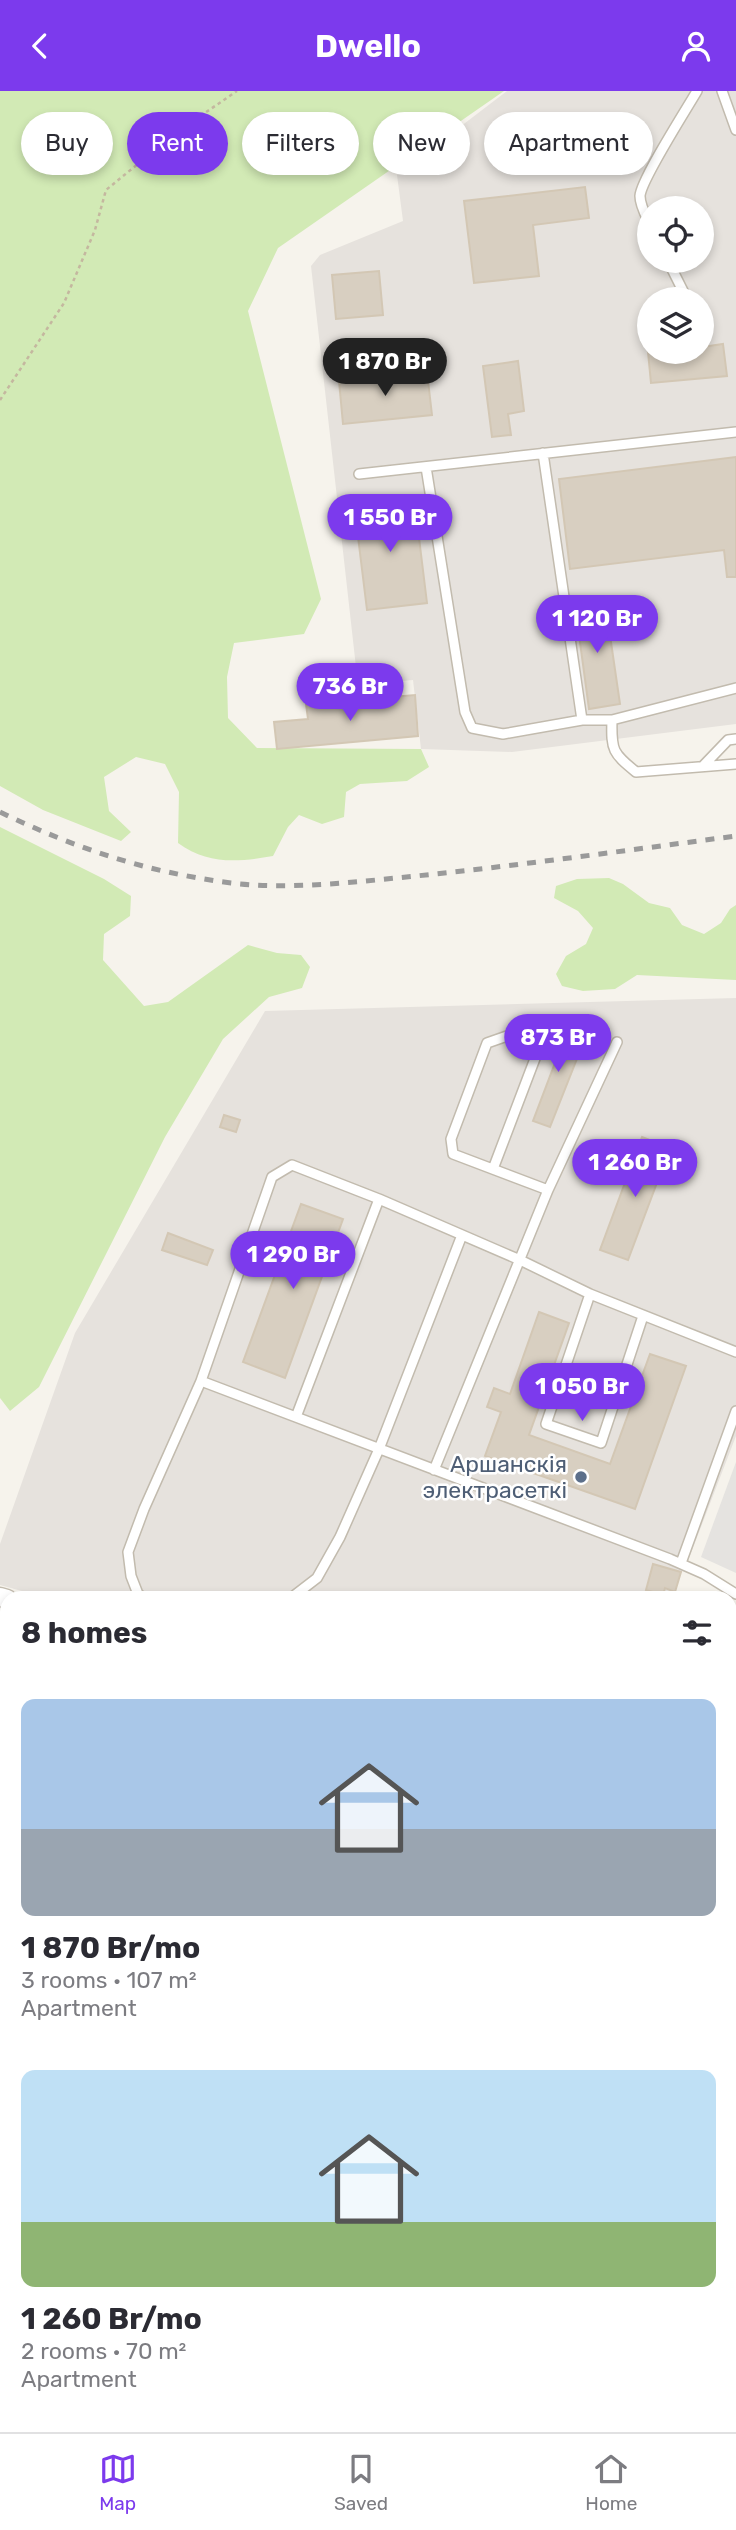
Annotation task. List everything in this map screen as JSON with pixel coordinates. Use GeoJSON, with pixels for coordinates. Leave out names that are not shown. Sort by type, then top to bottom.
{"type":"FeatureCollection","features":[{"type":"Feature","properties":{"kind":"lane"},"geometry":{"type":"LineString","coordinates":[[640,196],[650,173],[697,91]]}},
{"type":"Feature","properties":{"kind":"lane"},"geometry":{"type":"LineString","coordinates":[[722,91],[736,129]]}},
{"type":"Feature","properties":{"kind":"lane"},"geometry":{"type":"LineString","coordinates":[[359,474],[736,432]]}},
{"type":"Feature","properties":{"kind":"lane"},"geometry":{"type":"LineString","coordinates":[[543,453],[582,720]]}},
{"type":"Feature","properties":{"kind":"lane"},"geometry":{"type":"LineString","coordinates":[[426,467],[465,712],[472,728],[503,734],[582,720],[612,720],[736,688]]}},
{"type":"Feature","properties":{"kind":"lane"},"geometry":{"type":"LineString","coordinates":[[612,720],[611,740],[617,756],[636,772],[736,764]]}},
{"type":"Feature","properties":{"kind":"lane"},"geometry":{"type":"LineString","coordinates":[[703,767],[728,740],[736,739]]}},
{"type":"Feature","properties":{"kind":"lane"},"geometry":{"type":"LineString","coordinates":[[493,1169],[539,1048],[507,1036],[487,1043],[451,1139],[453,1154],[548,1190]]}},
{"type":"Feature","properties":{"kind":"lane"},"geometry":{"type":"LineString","coordinates":[[434,1470],[548,1190],[617,1042]]}},
{"type":"Feature","properties":{"kind":"lane"},"geometry":{"type":"LineString","coordinates":[[137,1591],[131,1576],[128,1552],[148,1498],[201,1381],[272,1177],[292,1165],[520,1260],[643,1317],[736,1352]]}},
{"type":"Feature","properties":{"kind":"lane"},"geometry":{"type":"LineString","coordinates":[[296,1417],[379,1199]]}},
{"type":"Feature","properties":{"kind":"lane"},"geometry":{"type":"LineString","coordinates":[[299,1591],[317,1578],[340,1537],[379,1449],[462,1235]]}},
{"type":"Feature","properties":{"kind":"lane"},"geometry":{"type":"LineString","coordinates":[[590,1294],[546,1424],[601,1443],[643,1317]]}},
{"type":"Feature","properties":{"kind":"lane"},"geometry":{"type":"LineString","coordinates":[[201,1381],[681,1563],[731,1591]]}},
{"type":"Feature","properties":{"kind":"lane"},"geometry":{"type":"LineString","coordinates":[[681,1563],[736,1411]]}},
{"type":"Feature","properties":{"kind":"path"},"geometry":{"type":"LineString","coordinates":[[0,400],[64,303],[95,230],[106,190],[177,132],[237,91]]}},
{"type":"Feature","properties":{"kind":"shaded area"},"geometry":{"type":"Polygon","coordinates":[[[507,91],[736,91],[736,724],[512,752],[421,749],[413,680],[358,685],[311,266],[320,255],[403,221],[397,175],[470,175],[470,119],[507,91]]]}},
{"type":"Feature","properties":{"kind":"shaded area","name":"Аршанскія электрасеткі"},"geometry":{"type":"Polygon","coordinates":[[[736,998],[736,1436],[675,1591],[22,1591],[0,1585],[0,1544],[75,1333],[265,1011],[736,998]]]}},
{"type":"Feature","properties":{"kind":"shaded area"},"geometry":{"type":"Polygon","coordinates":[[[736,1462],[736,1573],[701,1557],[736,1462]]]}},
{"type":"Feature","properties":{"kind":"green space"},"geometry":{"type":"Polygon","coordinates":[[[0,91],[504,91],[470,115],[470,112],[373,112],[373,175],[383,175],[278,248],[248,311],[321,599],[304,634],[234,643],[227,677],[228,718],[257,748],[421,749],[429,767],[407,781],[360,784],[346,792],[344,817],[322,824],[299,815],[288,827],[273,856],[248,860],[212,858],[178,843],[179,792],[165,764],[136,757],[104,777],[109,811],[131,832],[121,841],[43,810],[0,786],[0,91]]]}},
{"type":"Feature","properties":{"kind":"green space"},"geometry":{"type":"Polygon","coordinates":[[[0,827],[104,879],[131,896],[130,916],[104,934],[103,960],[144,1006],[168,1002],[248,945],[277,953],[301,955],[310,967],[302,988],[269,997],[223,1039],[165,1137],[39,1387],[10,1411],[0,1398],[0,827]]]}},
{"type":"Feature","properties":{"kind":"green space"},"geometry":{"type":"Polygon","coordinates":[[[609,878],[623,884],[649,903],[670,908],[682,925],[704,934],[721,923],[736,905],[736,980],[637,975],[615,989],[583,991],[562,986],[556,974],[566,956],[586,944],[593,928],[578,911],[554,898],[556,886],[577,879],[609,878]]]}},
{"type":"Feature","properties":{"kind":"building"},"geometry":{"type":"Polygon","coordinates":[[[585,187],[589,218],[533,225],[539,276],[474,283],[464,201],[585,187]]]}},
{"type":"Feature","properties":{"kind":"building"},"geometry":{"type":"Polygon","coordinates":[[[379,271],[383,315],[336,319],[332,275],[379,271]]]}},
{"type":"Feature","properties":{"kind":"building"},"geometry":{"type":"Polygon","coordinates":[[[723,344],[727,376],[651,383],[649,364],[714,364],[714,345],[723,344]]]}},
{"type":"Feature","properties":{"kind":"building"},"geometry":{"type":"Polygon","coordinates":[[[518,361],[524,411],[508,414],[511,435],[492,437],[483,366],[518,361]]]}},
{"type":"Feature","properties":{"kind":"building"},"geometry":{"type":"Polygon","coordinates":[[[427,372],[432,415],[343,424],[339,381],[427,372]]]}},
{"type":"Feature","properties":{"kind":"building"},"geometry":{"type":"Polygon","coordinates":[[[736,457],[736,577],[727,577],[724,550],[570,569],[559,479],[736,457]]]}},
{"type":"Feature","properties":{"kind":"building"},"geometry":{"type":"Polygon","coordinates":[[[414,497],[427,603],[367,610],[354,504],[414,497]]]}},
{"type":"Feature","properties":{"kind":"building"},"geometry":{"type":"Polygon","coordinates":[[[605,601],[620,704],[589,709],[575,605],[605,601]]]}},
{"type":"Feature","properties":{"kind":"building"},"geometry":{"type":"Polygon","coordinates":[[[415,695],[418,736],[277,749],[274,722],[308,719],[306,704],[415,695]]]}},
{"type":"Feature","properties":{"kind":"building"},"geometry":{"type":"Polygon","coordinates":[[[561,1020],[578,1026],[570,1047],[580,1051],[550,1127],[533,1121],[561,1047],[552,1044],[561,1020]]]}},
{"type":"Feature","properties":{"kind":"building"},"geometry":{"type":"Polygon","coordinates":[[[224,1115],[240,1120],[236,1132],[220,1127],[224,1115]]]}},
{"type":"Feature","properties":{"kind":"building"},"geometry":{"type":"Polygon","coordinates":[[[642,1137],[670,1148],[628,1260],[600,1250],[642,1137]]]}},
{"type":"Feature","properties":{"kind":"building"},"geometry":{"type":"Polygon","coordinates":[[[301,1204],[343,1219],[285,1378],[243,1362],[301,1204]]]}},
{"type":"Feature","properties":{"kind":"building"},"geometry":{"type":"Polygon","coordinates":[[[168,1233],[213,1250],[207,1265],[162,1250],[168,1233]]]}},
{"type":"Feature","properties":{"kind":"building"},"geometry":{"type":"Polygon","coordinates":[[[539,1312],[569,1323],[529,1435],[610,1464],[650,1354],[686,1366],[635,1509],[485,1456],[501,1412],[487,1407],[494,1388],[510,1394],[539,1312]]]}},
{"type":"Feature","properties":{"kind":"building"},"geometry":{"type":"Polygon","coordinates":[[[653,1564],[681,1572],[675,1591],[665,1588],[664,1591],[646,1590],[653,1564]]]}},
{"type":"Feature","properties":{"kind":"railway"},"geometry":{"type":"LineString","coordinates":[[0,812],[85,848],[141,865],[231,883],[277,886],[416,876],[736,836]]}},
{"type":"Feature","properties":{"kind":"place","name":"Аршанскія электрасеткі"},"geometry":{"type":"Point","coordinates":[581,1477]}}]}
